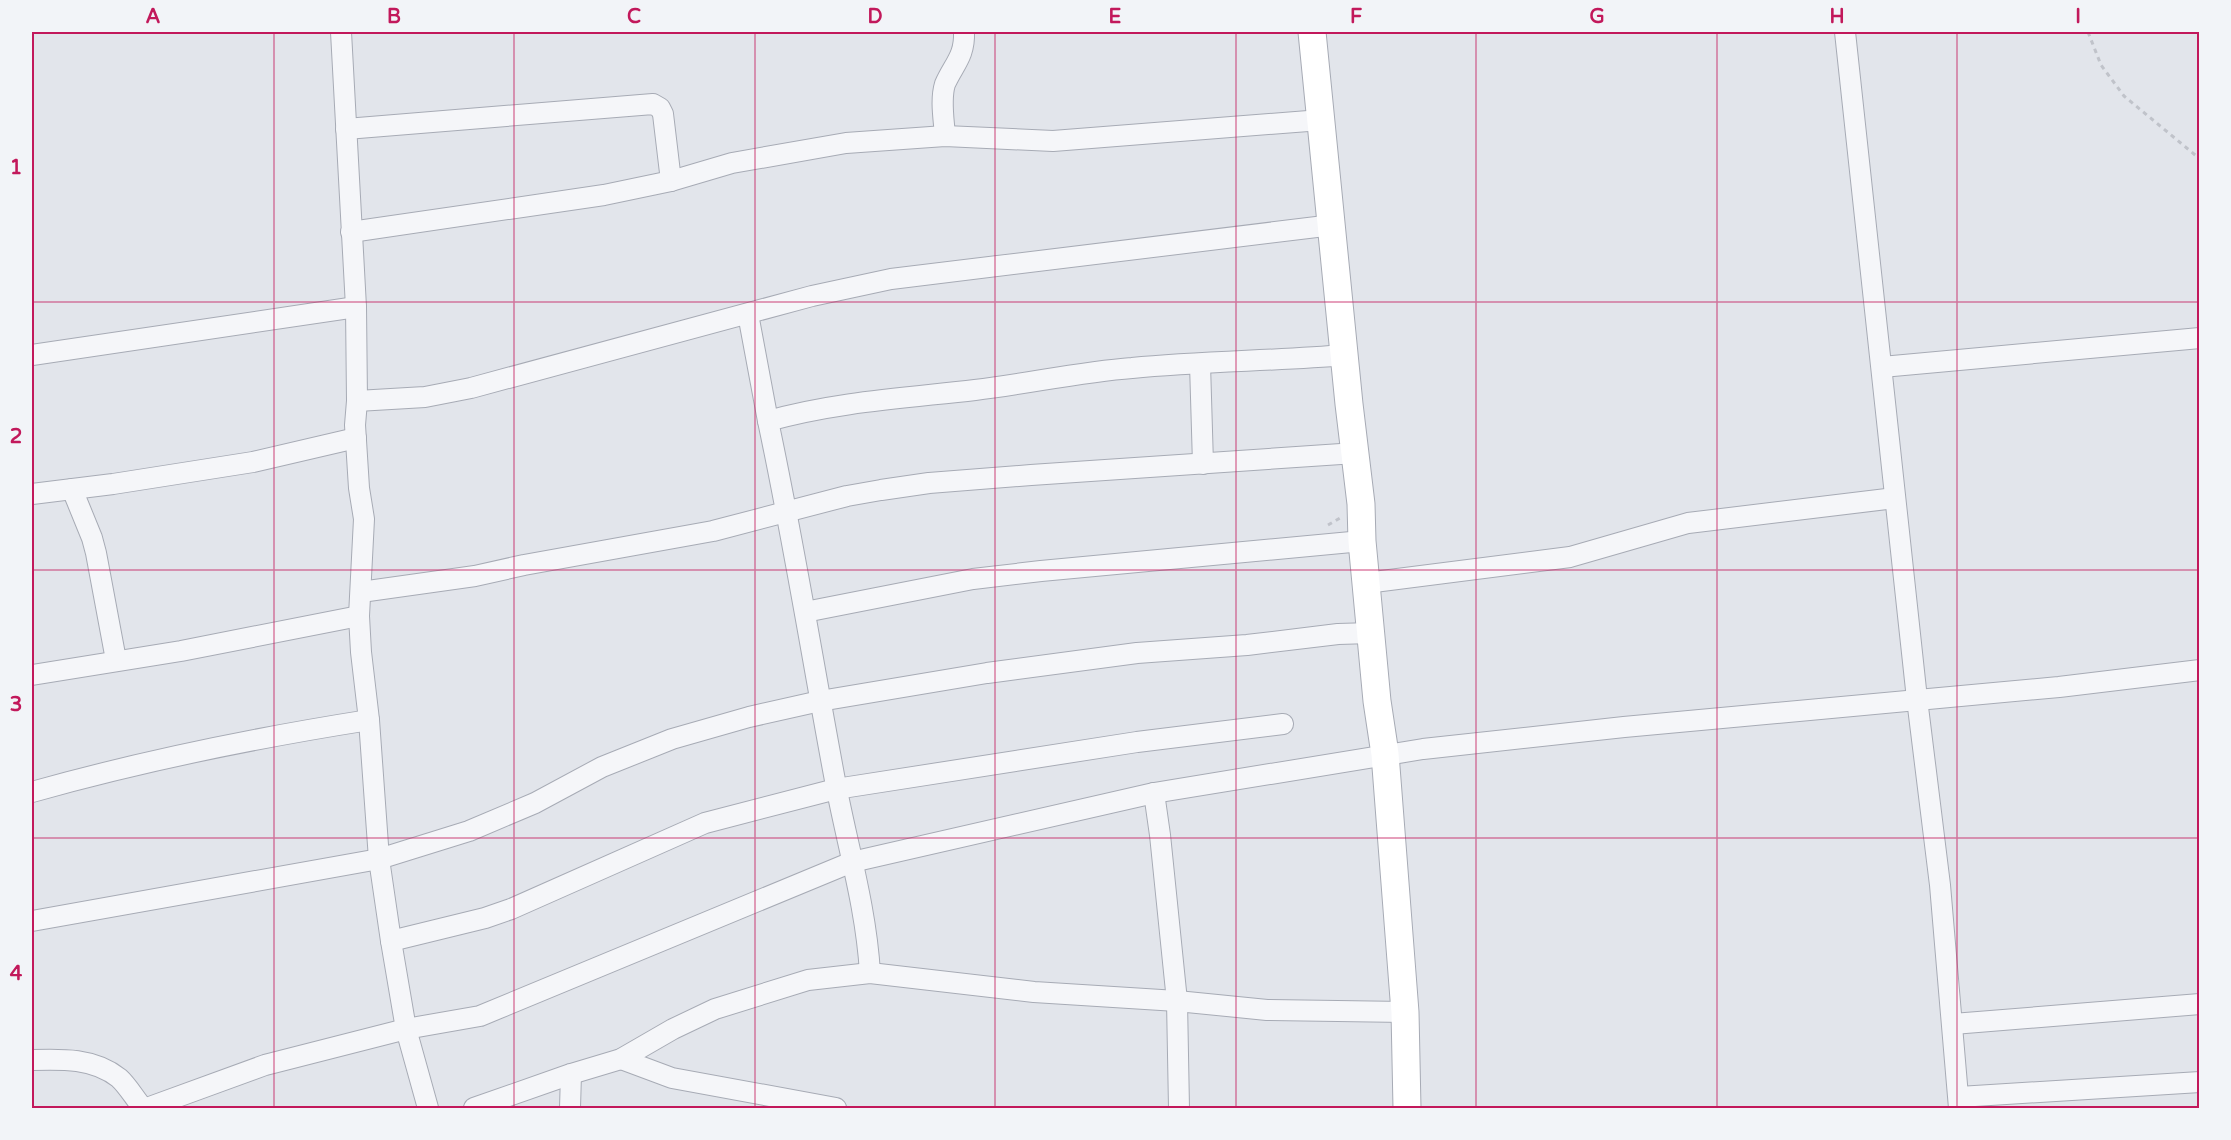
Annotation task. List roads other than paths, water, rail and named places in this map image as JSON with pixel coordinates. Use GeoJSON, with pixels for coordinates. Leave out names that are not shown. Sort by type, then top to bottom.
{"type":"FeatureCollection","features":[{"type":"Feature","properties":{"kind":"street"},"geometry":{"type":"LineString","coordinates":[[341,32],[356,307],[359,488],[364,519],[359,616],[379,859],[406,1029],[428,1108]]}},
{"type":"Feature","properties":{"kind":"street"},"geometry":{"type":"LineString","coordinates":[[945,136],[943,92],[963,52],[964,32]]}},
{"type":"Feature","properties":{"kind":"street"},"geometry":{"type":"LineString","coordinates":[[1312,32],[1362,504],[1362,541],[1384,754],[1405,1012],[1407,1108]]}},
{"type":"Feature","properties":{"kind":"street"},"geometry":{"type":"LineString","coordinates":[[1845,32],[1917,699],[1940,885],[1959,1103],[2199,1082]]}},
{"type":"Feature","properties":{"kind":"street"},"geometry":{"type":"LineString","coordinates":[[346,129],[653,104],[660,108],[663,114],[670,182]]}},
{"type":"Feature","properties":{"kind":"street"},"geometry":{"type":"LineString","coordinates":[[351,232],[604,195],[670,182],[732,163],[846,143],[945,136],[1053,141],[1321,120]]}},
{"type":"Feature","properties":{"kind":"street"},"geometry":{"type":"LineString","coordinates":[[357,400],[404,399],[447,394],[507,380],[812,296],[891,279],[1333,225]]}},
{"type":"Feature","properties":{"kind":"street"},"geometry":{"type":"LineString","coordinates":[[32,355],[356,307]]}},
{"type":"Feature","properties":{"kind":"street"},"geometry":{"type":"LineString","coordinates":[[748,314],[788,513],[836,789],[865,924],[870,973]]}},
{"type":"Feature","properties":{"kind":"street"},"geometry":{"type":"LineString","coordinates":[[1882,367],[2199,338]]}},
{"type":"Feature","properties":{"kind":"street"},"geometry":{"type":"LineString","coordinates":[[768,421],[792,414],[859,402],[1028,384],[1081,374],[1132,368],[1345,355]]}},
{"type":"Feature","properties":{"kind":"street"},"geometry":{"type":"LineString","coordinates":[[1200,364],[1203,465]]}},
{"type":"Feature","properties":{"kind":"street"},"geometry":{"type":"LineString","coordinates":[[32,494],[253,462],[357,438]]}},
{"type":"Feature","properties":{"kind":"street"},"geometry":{"type":"LineString","coordinates":[[361,592],[475,576],[713,531],[847,496],[929,483],[1356,453]]}},
{"type":"Feature","properties":{"kind":"street"},"geometry":{"type":"LineString","coordinates":[[72,489],[92,538],[116,660]]}},
{"type":"Feature","properties":{"kind":"street"},"geometry":{"type":"LineString","coordinates":[[1366,583],[1570,557],[1688,523],[1895,498]]}},
{"type":"Feature","properties":{"kind":"street"},"geometry":{"type":"LineString","coordinates":[[805,612],[973,579],[1362,541]]}},
{"type":"Feature","properties":{"kind":"street"},"geometry":{"type":"LineString","coordinates":[[32,675],[181,651],[359,616]]}},
{"type":"Feature","properties":{"kind":"street"},"geometry":{"type":"LineString","coordinates":[[32,921],[379,859],[469,831],[536,803],[602,767],[672,739],[749,717],[820,701],[987,673],[1137,653],[1247,645],[1338,634],[1371,633]]}},
{"type":"Feature","properties":{"kind":"street"},"geometry":{"type":"LineString","coordinates":[[32,1060],[84,1061],[105,1069],[120,1080],[145,1108],[265,1065],[406,1029],[480,1016],[852,862],[1154,793],[1384,754],[1624,727],[2059,687],[2199,670]]}},
{"type":"Feature","properties":{"kind":"street"},"geometry":{"type":"LineString","coordinates":[[32,792],[138,764],[292,732],[369,720]]}},
{"type":"Feature","properties":{"kind":"street"},"geometry":{"type":"LineString","coordinates":[[391,941],[485,918],[511,909],[705,823],[836,789],[1137,742],[1283,724]]}},
{"type":"Feature","properties":{"kind":"street"},"geometry":{"type":"LineString","coordinates":[[1154,793],[1177,1002],[1179,1108]]}},
{"type":"Feature","properties":{"kind":"street"},"geometry":{"type":"LineString","coordinates":[[474,1108],[621,1059],[673,1029],[715,1009],[808,980],[870,973],[1034,992],[1268,1010],[1405,1012]]}},
{"type":"Feature","properties":{"kind":"street"},"geometry":{"type":"LineString","coordinates":[[1953,1024],[2199,1004]]}},
{"type":"Feature","properties":{"kind":"street"},"geometry":{"type":"LineString","coordinates":[[621,1059],[672,1078],[814,1106],[836,1108]]}},
{"type":"Feature","properties":{"kind":"street"},"geometry":{"type":"LineString","coordinates":[[570,1108],[571,1074]]}}]}
